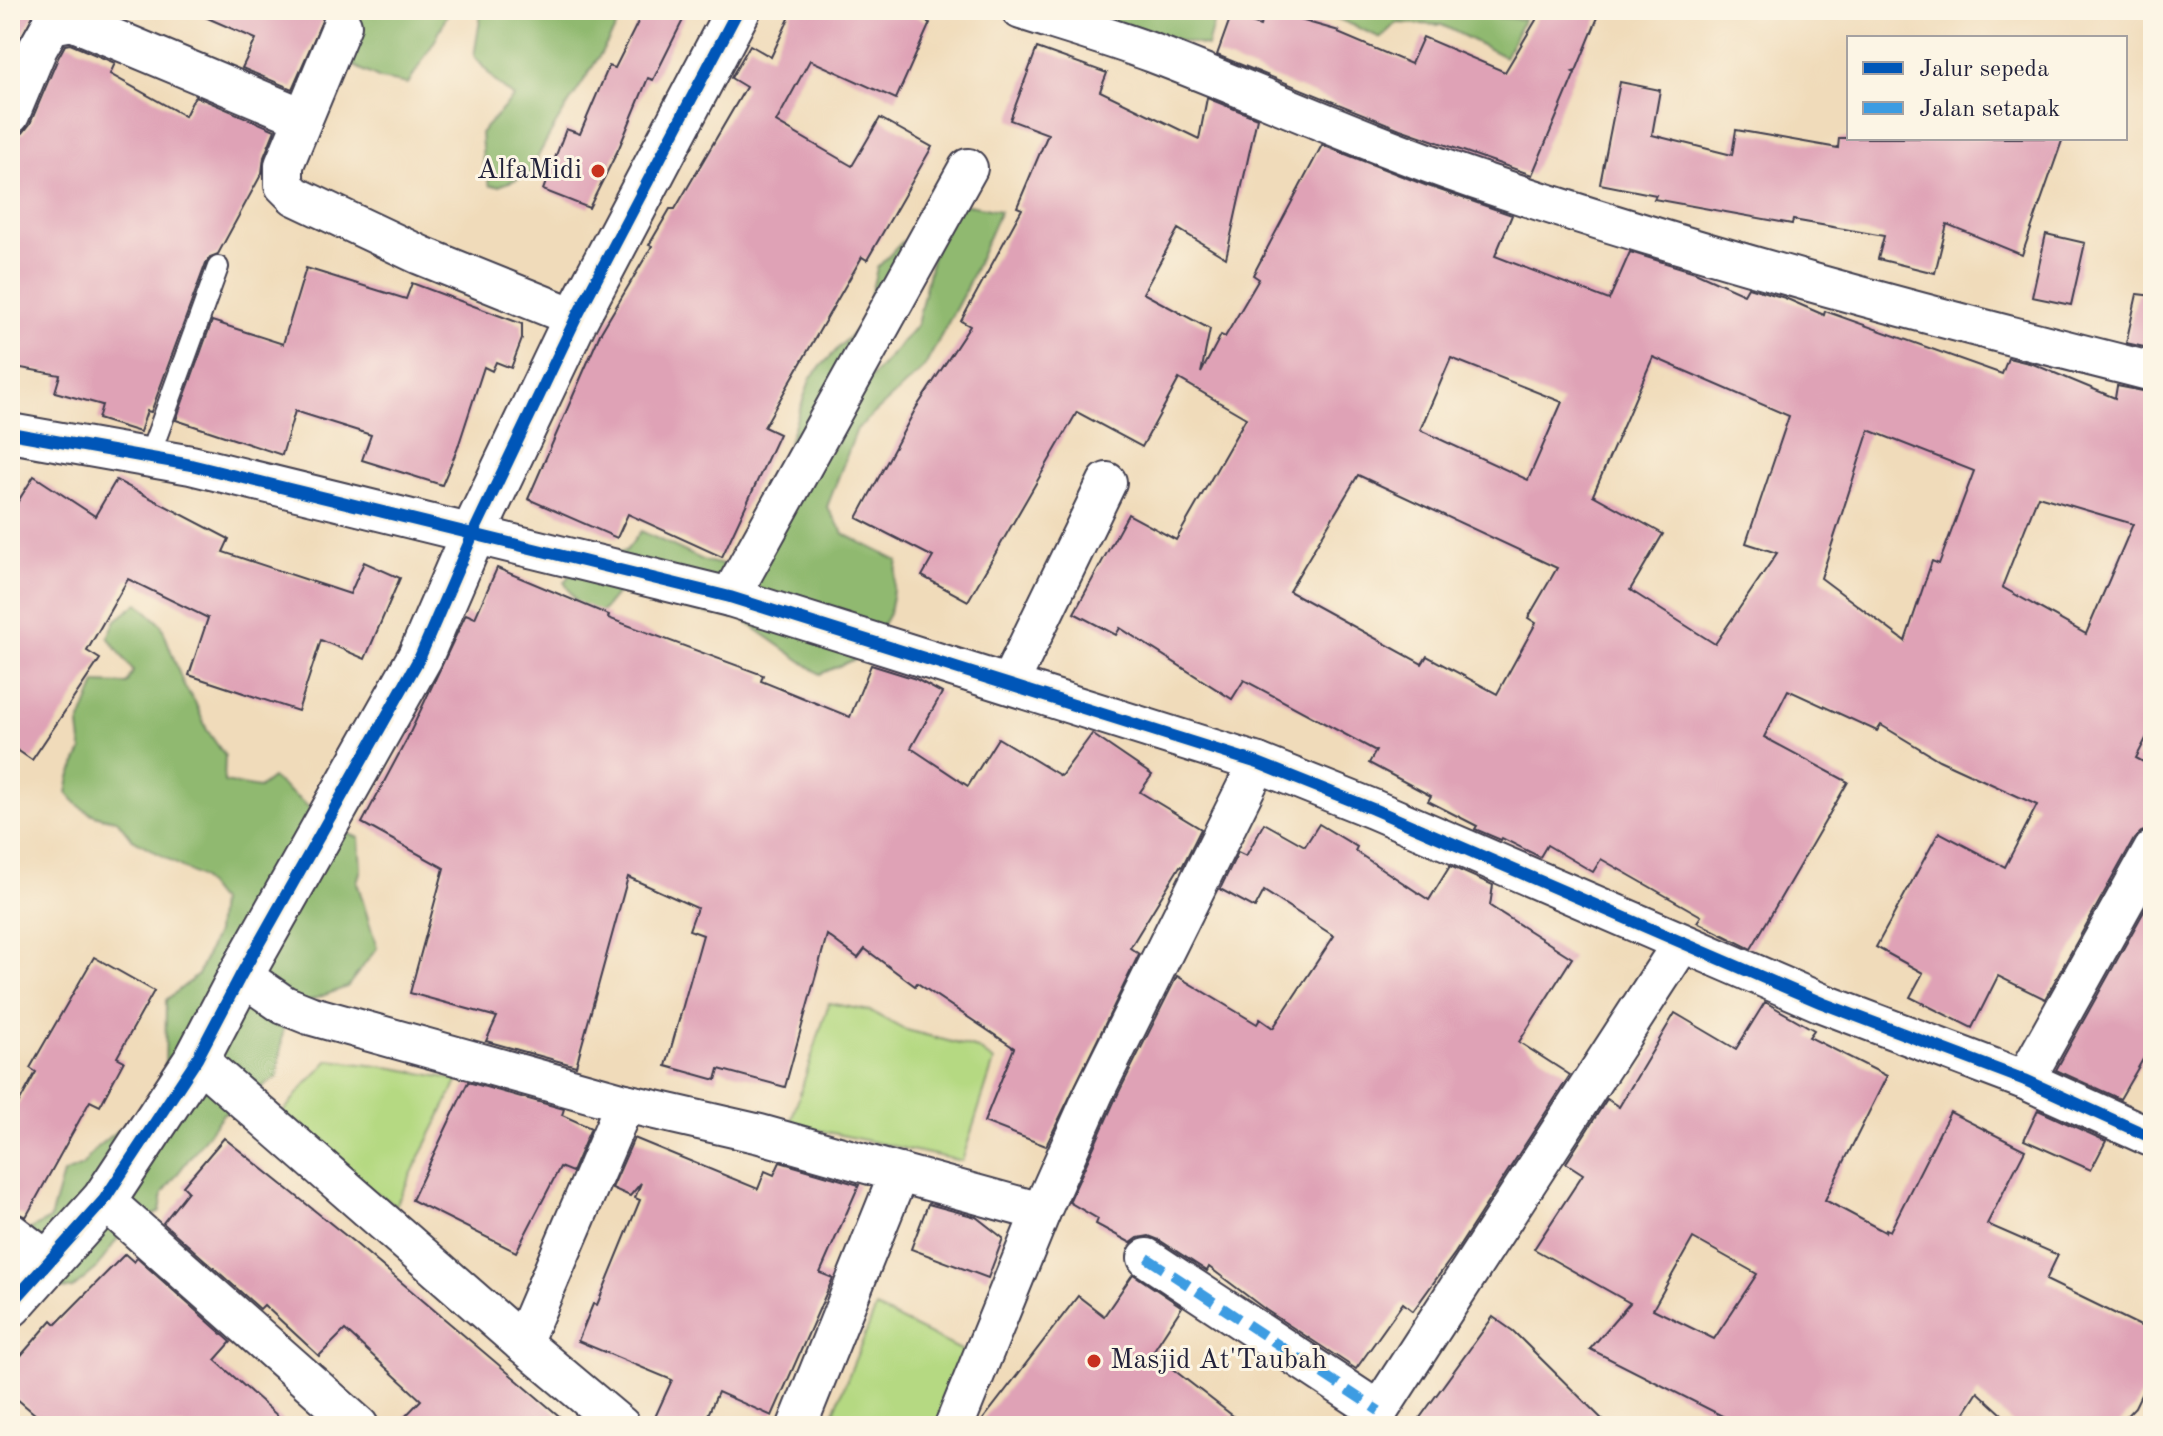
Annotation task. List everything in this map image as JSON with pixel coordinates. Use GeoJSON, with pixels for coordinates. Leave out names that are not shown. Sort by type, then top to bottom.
{"type":"FeatureCollection","features":[{"type":"Feature","properties":{"kind":"street"},"geometry":{"type":"LineString","coordinates":[[10,1305],[104,1200],[197,1059],[420,657],[473,534],[576,318],[738,10]]}},
{"type":"Feature","properties":{"kind":"street"},"geometry":{"type":"LineString","coordinates":[[1021,10],[1149,52],[1358,137],[1581,215],[1858,295],[2153,372]]}},
{"type":"Feature","properties":{"kind":"street"},"geometry":{"type":"LineString","coordinates":[[10,115],[51,25],[72,21],[302,117]]}},
{"type":"Feature","properties":{"kind":"street"},"geometry":{"type":"LineString","coordinates":[[342,25],[284,165],[284,185],[295,196],[420,255],[576,318]]}},
{"type":"Feature","properties":{"kind":"street"},"geometry":{"type":"LineString","coordinates":[[730,597],[968,168]]}},
{"type":"Feature","properties":{"kind":"street"},"geometry":{"type":"LineString","coordinates":[[10,433],[149,457],[730,597],[1258,763],[1373,809],[1822,1003],[2025,1080],[2153,1138]]}},
{"type":"Feature","properties":{"kind":"street"},"geometry":{"type":"LineString","coordinates":[[1009,684],[1107,482]]}},
{"type":"Feature","properties":{"kind":"street"},"geometry":{"type":"LineString","coordinates":[[954,1426],[1041,1212],[1147,984],[1258,763]]}},
{"type":"Feature","properties":{"kind":"street"},"geometry":{"type":"LineString","coordinates":[[2025,1080],[2153,850]]}},
{"type":"Feature","properties":{"kind":"street"},"geometry":{"type":"LineString","coordinates":[[1147,1258],[1374,1418],[1682,943]]}},
{"type":"Feature","properties":{"kind":"street"},"geometry":{"type":"LineString","coordinates":[[241,975],[284,1005],[309,1015],[625,1103],[760,1134],[1041,1212]]}},
{"type":"Feature","properties":{"kind":"street"},"geometry":{"type":"LineString","coordinates":[[197,1059],[621,1426]]}},
{"type":"Feature","properties":{"kind":"street"},"geometry":{"type":"LineString","coordinates":[[522,1343],[625,1103]]}},
{"type":"Feature","properties":{"kind":"street"},"geometry":{"type":"LineString","coordinates":[[797,1426],[899,1173]]}},
{"type":"Feature","properties":{"kind":"street"},"geometry":{"type":"LineString","coordinates":[[104,1200],[359,1426]]}},
{"type":"Feature","properties":{"kind":"street"},"geometry":{"type":"LineString","coordinates":[[10,1232],[49,1262]]}},
{"type":"Feature","properties":{"kind":"lane"},"geometry":{"type":"LineString","coordinates":[[149,457],[218,267]]}},
{"type":"Feature","properties":{"kind":"green space"},"geometry":{"type":"Polygon","coordinates":[[[355,10],[449,10],[437,37],[408,84],[380,79],[350,64],[350,35],[355,10]]]}},
{"type":"Feature","properties":{"kind":"green space"},"geometry":{"type":"Polygon","coordinates":[[[476,10],[625,10],[551,132],[530,174],[499,186],[490,186],[483,162],[481,132],[514,97],[496,82],[474,56],[481,14],[476,10]]]}},
{"type":"Feature","properties":{"kind":"green space"},"geometry":{"type":"Polygon","coordinates":[[[1069,10],[1217,10],[1207,46],[1133,31],[1069,10]]]}},
{"type":"Feature","properties":{"kind":"green space"},"geometry":{"type":"Polygon","coordinates":[[[1308,10],[1477,10],[1478,16],[1524,19],[1505,57],[1442,25],[1396,23],[1381,38],[1334,17],[1308,10]]]}},
{"type":"Feature","properties":{"kind":"green space"},"geometry":{"type":"Polygon","coordinates":[[[963,204],[1000,211],[965,291],[924,368],[857,429],[827,507],[844,534],[898,561],[889,614],[865,655],[820,674],[743,620],[683,609],[656,598],[618,592],[591,625],[564,582],[586,555],[626,551],[641,531],[705,561],[729,566],[773,488],[811,377],[865,320],[877,268],[902,242],[897,298],[803,462],[836,445],[862,388],[917,325],[942,214],[963,204]]]}},
{"type":"Feature","properties":{"kind":"green space"},"geometry":{"type":"Polygon","coordinates":[[[138,603],[161,624],[184,686],[225,756],[224,782],[259,788],[272,778],[337,829],[359,838],[361,869],[357,882],[377,948],[347,987],[289,1008],[284,1020],[278,1076],[223,1114],[163,1193],[160,1212],[123,1231],[96,1269],[72,1289],[32,1287],[10,1299],[10,1243],[50,1219],[63,1174],[82,1166],[97,1147],[157,1098],[165,1080],[166,1000],[198,975],[216,933],[219,901],[201,878],[131,838],[117,820],[83,809],[67,793],[70,777],[82,751],[79,726],[96,683],[127,684],[133,671],[108,637],[116,620],[138,603]]]}},
{"type":"Feature","properties":{"kind":"green space"},"geometry":{"type":"Polygon","coordinates":[[[829,1003],[870,1011],[903,1029],[978,1049],[994,1061],[962,1161],[790,1124],[829,1003]]]}},
{"type":"Feature","properties":{"kind":"green space"},"geometry":{"type":"Polygon","coordinates":[[[329,1060],[458,1080],[396,1205],[360,1183],[282,1114],[329,1060]]]}},
{"type":"Feature","properties":{"kind":"green space"},"geometry":{"type":"Polygon","coordinates":[[[876,1308],[975,1357],[947,1426],[828,1426],[876,1308]]]}},
{"type":"Feature","properties":{"kind":"building"},"geometry":{"type":"Polygon","coordinates":[[[10,10],[36,10],[10,58],[10,10]]]}},
{"type":"Feature","properties":{"kind":"building"},"geometry":{"type":"Polygon","coordinates":[[[189,10],[327,10],[292,89],[242,68],[256,39],[189,10]]]}},
{"type":"Feature","properties":{"kind":"building"},"geometry":{"type":"Polygon","coordinates":[[[644,10],[688,10],[653,80],[648,78],[619,148],[589,208],[543,190],[566,129],[580,134],[609,66],[615,68],[644,10]]]}},
{"type":"Feature","properties":{"kind":"building"},"geometry":{"type":"Polygon","coordinates":[[[793,10],[901,10],[930,23],[896,99],[810,60],[776,122],[852,166],[880,118],[932,147],[867,260],[862,257],[764,427],[779,434],[722,557],[628,514],[617,538],[528,499],[600,334],[670,209],[675,209],[746,87],[731,78],[750,45],[771,57],[793,10]]]}},
{"type":"Feature","properties":{"kind":"building"},"geometry":{"type":"Polygon","coordinates":[[[1265,10],[1339,31],[1411,64],[1423,37],[1505,72],[1542,10],[1601,10],[1532,175],[1400,129],[1217,55],[1231,16],[1260,26],[1265,10]]]}},
{"type":"Feature","properties":{"kind":"building"},"geometry":{"type":"Polygon","coordinates":[[[70,44],[115,63],[110,74],[185,116],[195,96],[275,130],[264,157],[262,173],[218,254],[206,263],[151,412],[147,411],[140,432],[98,419],[102,405],[55,392],[60,375],[10,366],[10,137],[23,133],[30,124],[58,58],[65,45],[70,44]]]}},
{"type":"Feature","properties":{"kind":"building"},"geometry":{"type":"Polygon","coordinates":[[[1037,48],[1107,73],[1100,91],[1199,139],[1207,98],[1257,118],[1226,258],[1178,229],[1143,293],[1210,329],[1201,373],[1221,335],[1225,337],[1259,279],[1253,275],[1322,145],[1512,215],[1495,256],[1609,300],[1630,252],[1695,272],[1744,294],[1748,287],[1785,298],[1824,315],[1825,311],[2002,374],[2008,358],[2033,364],[2115,398],[2117,386],[2153,393],[2153,725],[2136,758],[2153,767],[2153,828],[2141,832],[2134,839],[2045,999],[1998,976],[1972,1028],[1910,997],[1923,973],[1876,947],[1939,832],[2005,867],[2037,805],[1939,760],[1881,725],[1877,731],[1788,690],[1764,737],[1848,782],[1751,949],[1697,922],[1701,916],[1601,859],[1593,872],[1547,845],[1540,857],[1502,838],[1475,829],[1477,826],[1428,801],[1431,796],[1369,763],[1376,751],[1244,680],[1232,699],[1120,628],[1116,635],[1074,613],[1128,514],[1176,540],[1246,418],[1179,379],[1142,447],[1077,412],[968,601],[922,576],[933,557],[857,518],[916,408],[970,326],[961,321],[1022,209],[1017,207],[1048,134],[1010,120],[1037,48]],[[1653,357],[1593,495],[1663,534],[1630,590],[1715,644],[1777,553],[1746,543],[1789,416],[1653,357]],[[1451,358],[1420,430],[1528,480],[1562,402],[1451,358]],[[1869,430],[1821,578],[1905,641],[1932,561],[1939,564],[1974,471],[1869,430]],[[1358,475],[1289,591],[1422,664],[1427,656],[1497,694],[1536,623],[1528,618],[1557,568],[1358,475]],[[2038,496],[2002,587],[2086,634],[2133,524],[2038,496]]]}},
{"type":"Feature","properties":{"kind":"building"},"geometry":{"type":"Polygon","coordinates":[[[1620,82],[1660,90],[1652,135],[1732,155],[1736,130],[1838,148],[1839,138],[2062,140],[2022,255],[1947,224],[1935,273],[1878,259],[1884,236],[1793,220],[1792,224],[1654,199],[1656,195],[1600,184],[1620,82]]]}},
{"type":"Feature","properties":{"kind":"building"},"geometry":{"type":"Polygon","coordinates":[[[2046,234],[2085,243],[2071,305],[2032,297],[2046,234]]]}},
{"type":"Feature","properties":{"kind":"building"},"geometry":{"type":"Polygon","coordinates":[[[306,268],[406,299],[412,283],[522,324],[522,339],[511,368],[496,362],[492,371],[484,367],[442,485],[362,460],[371,435],[295,411],[282,455],[176,420],[212,321],[283,344],[306,268]]]}},
{"type":"Feature","properties":{"kind":"building"},"geometry":{"type":"Polygon","coordinates":[[[2137,294],[2153,296],[2153,349],[2126,343],[2137,294]]]}},
{"type":"Feature","properties":{"kind":"building"},"geometry":{"type":"Polygon","coordinates":[[[34,476],[95,516],[116,480],[229,539],[223,552],[350,594],[364,562],[400,578],[365,659],[321,640],[298,711],[189,675],[208,618],[128,579],[87,651],[100,659],[32,760],[10,745],[10,514],[34,476]]]}},
{"type":"Feature","properties":{"kind":"building"},"geometry":{"type":"Polygon","coordinates":[[[497,568],[609,615],[608,618],[763,675],[761,681],[850,717],[871,665],[916,679],[942,693],[911,748],[968,786],[998,738],[1061,776],[1092,734],[1152,775],[1140,792],[1201,829],[1182,867],[1130,948],[1139,954],[1046,1146],[984,1122],[1014,1048],[917,983],[915,986],[865,949],[858,958],[827,935],[785,1087],[719,1069],[716,1080],[666,1066],[703,935],[689,930],[697,908],[628,877],[576,1066],[486,1041],[497,1017],[410,993],[444,868],[362,823],[407,739],[466,614],[475,618],[497,568]]]}},
{"type":"Feature","properties":{"kind":"building"},"geometry":{"type":"Polygon","coordinates":[[[1264,823],[1305,846],[1319,824],[1357,847],[1355,851],[1429,900],[1450,866],[1493,885],[1490,906],[1572,958],[1519,1042],[1570,1075],[1455,1253],[1413,1311],[1403,1303],[1356,1369],[1266,1310],[1209,1267],[1207,1271],[1149,1236],[1131,1243],[1096,1224],[1098,1219],[1069,1202],[1114,1102],[1177,976],[1257,1024],[1260,1019],[1273,1028],[1334,936],[1264,891],[1255,908],[1220,889],[1238,852],[1246,856],[1264,823]]]}},
{"type":"Feature","properties":{"kind":"building"},"geometry":{"type":"Polygon","coordinates":[[[2153,895],[2153,1042],[2120,1099],[2056,1070],[2153,895]]]}},
{"type":"Feature","properties":{"kind":"building"},"geometry":{"type":"Polygon","coordinates":[[[94,957],[154,991],[117,1057],[124,1061],[100,1106],[90,1101],[26,1217],[10,1210],[10,1119],[36,1072],[30,1068],[94,957]]]}},
{"type":"Feature","properties":{"kind":"building"},"geometry":{"type":"Polygon","coordinates":[[[1765,1002],[1814,1030],[1809,1037],[1887,1076],[1825,1200],[1885,1232],[1886,1229],[1890,1231],[1950,1112],[2025,1150],[1987,1224],[2058,1255],[2046,1280],[2153,1332],[2153,1370],[2135,1407],[2117,1426],[2015,1426],[1978,1392],[1956,1426],[1742,1426],[1590,1349],[1630,1303],[1534,1249],[1583,1174],[1566,1163],[1607,1099],[1619,1107],[1675,1013],[1736,1049],[1765,1002]],[[1693,1238],[1653,1309],[1714,1339],[1757,1274],[1693,1238]]]}},
{"type":"Feature","properties":{"kind":"building"},"geometry":{"type":"Polygon","coordinates":[[[468,1082],[564,1109],[562,1115],[591,1128],[572,1172],[560,1167],[516,1252],[412,1200],[468,1082]]]}},
{"type":"Feature","properties":{"kind":"building"},"geometry":{"type":"Polygon","coordinates":[[[2038,1110],[2106,1141],[2091,1170],[2024,1140],[2038,1110]]]}},
{"type":"Feature","properties":{"kind":"building"},"geometry":{"type":"Polygon","coordinates":[[[224,1138],[355,1243],[571,1426],[396,1426],[421,1400],[345,1330],[319,1356],[264,1305],[260,1309],[163,1223],[188,1191],[183,1186],[224,1138]]]}},
{"type":"Feature","properties":{"kind":"building"},"geometry":{"type":"Polygon","coordinates":[[[634,1138],[758,1189],[765,1171],[774,1175],[780,1162],[859,1185],[820,1273],[833,1278],[772,1416],[718,1392],[703,1426],[651,1426],[672,1380],[578,1341],[593,1304],[597,1305],[640,1200],[635,1198],[641,1183],[630,1196],[612,1188],[634,1138]]]}},
{"type":"Feature","properties":{"kind":"building"},"geometry":{"type":"Polygon","coordinates":[[[928,1204],[976,1217],[1003,1238],[988,1278],[911,1249],[928,1204]]]}},
{"type":"Feature","properties":{"kind":"building"},"geometry":{"type":"Polygon","coordinates":[[[125,1254],[134,1262],[137,1258],[231,1342],[215,1360],[289,1426],[49,1426],[10,1393],[10,1368],[52,1320],[56,1324],[125,1254]]]}},
{"type":"Feature","properties":{"kind":"building","name":"Masjid At'Taubah"},"geometry":{"type":"Polygon","coordinates":[[[1133,1274],[1182,1307],[1152,1353],[1246,1426],[978,1426],[1078,1296],[1104,1316],[1133,1274]]]}},
{"type":"Feature","properties":{"kind":"building"},"geometry":{"type":"Polygon","coordinates":[[[1493,1317],[1513,1331],[1609,1426],[1414,1426],[1493,1317]]]}},
{"type":"Feature","properties":{"kind":"marked path"},"geometry":{"type":"LineString","coordinates":[[1147,1258],[1379,1411]]}},
{"type":"Feature","properties":{"kind":"cycle path"},"geometry":{"type":"LineString","coordinates":[[10,1305],[104,1200],[197,1059],[420,657],[473,534],[576,318],[738,10]]}},
{"type":"Feature","properties":{"kind":"cycle path"},"geometry":{"type":"LineString","coordinates":[[10,433],[191,465],[730,597],[1258,763],[1373,809],[1822,1003],[2025,1080],[2153,1138]]}},
{"type":"Feature","properties":{"kind":"place","name":"AlfaMidi"},"geometry":{"type":"Point","coordinates":[598,171]}},
{"type":"Feature","properties":{"kind":"place","name":"Masjid At'Taubah"},"geometry":{"type":"Point","coordinates":[1094,1361]}}]}
